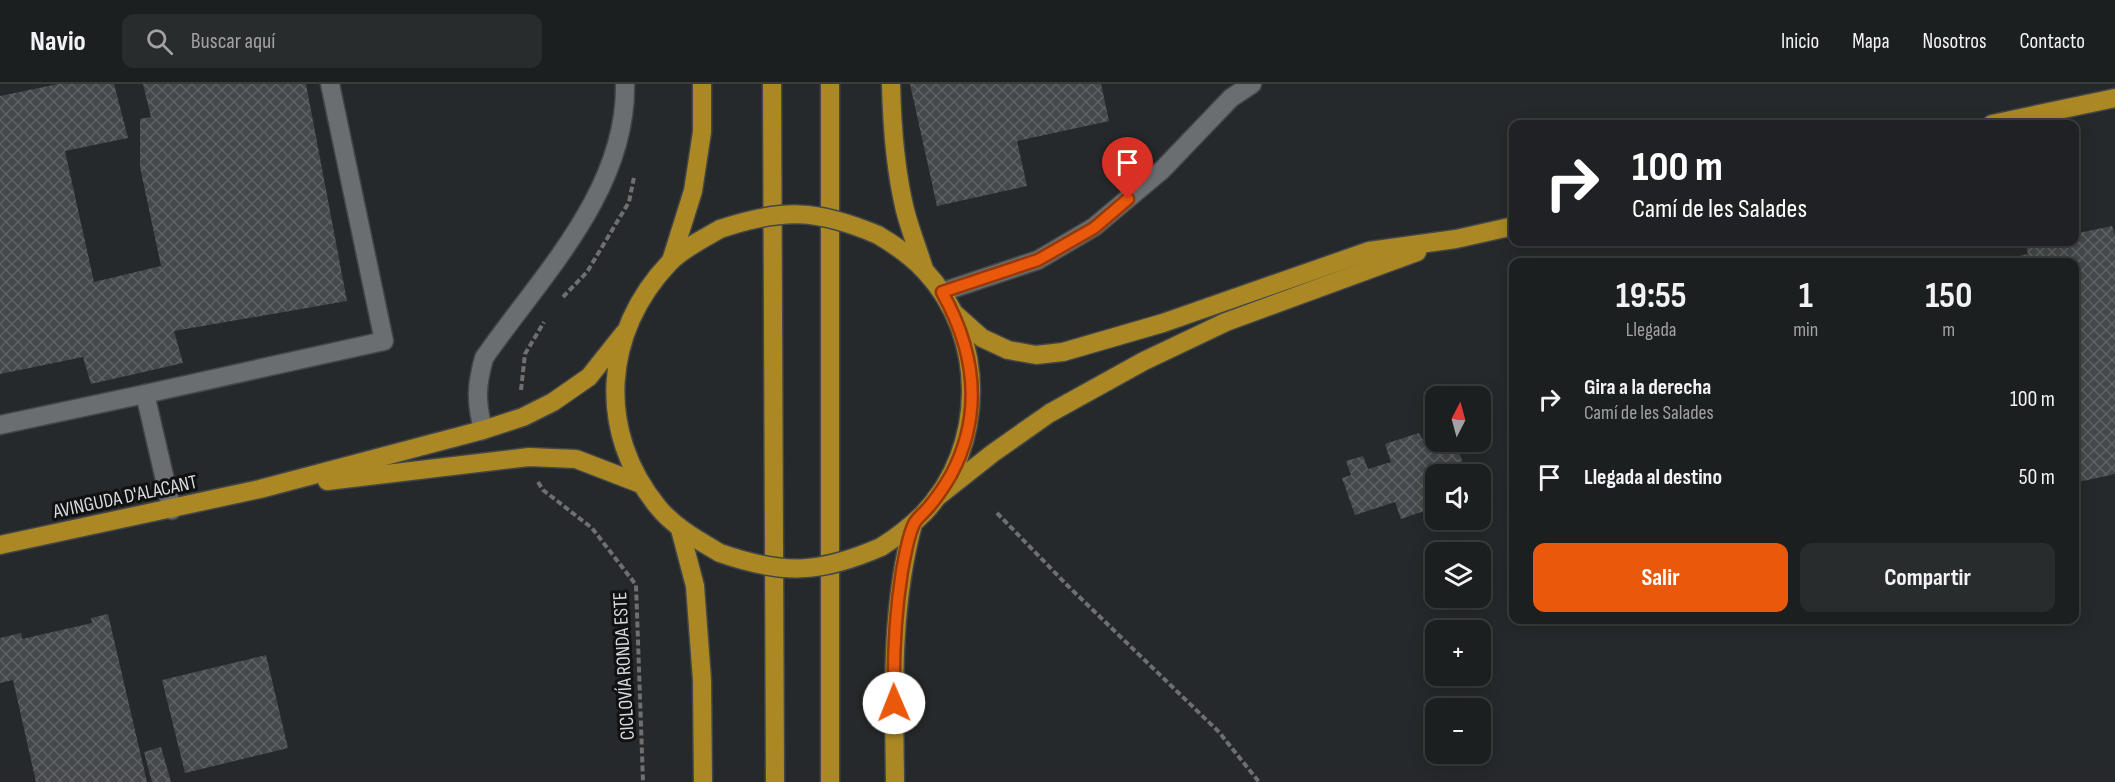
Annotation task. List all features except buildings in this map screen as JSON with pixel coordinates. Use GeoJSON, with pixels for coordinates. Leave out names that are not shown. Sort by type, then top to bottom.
{"type":"FeatureCollection","features":[{"type":"Feature","properties":{"kind":"highway"},"geometry":{"type":"LineString","coordinates":[[671,261],[693,191],[702,132],[702,84]]}},
{"type":"Feature","properties":{"kind":"highway"},"geometry":{"type":"LineString","coordinates":[[772,84],[774,782]]}},
{"type":"Feature","properties":{"kind":"highway"},"geometry":{"type":"LineString","coordinates":[[830,84],[830,782]]}},
{"type":"Feature","properties":{"kind":"highway"},"geometry":{"type":"LineString","coordinates":[[891,84],[897,172],[905,211],[925,271]]}},
{"type":"Feature","properties":{"kind":"highway"},"geometry":{"type":"LineString","coordinates":[[2011,120],[2115,98]]}},
{"type":"Feature","properties":{"kind":"highway"},"geometry":{"type":"LineString","coordinates":[[260,489],[483,430],[523,417],[553,402],[589,377],[624,333],[643,295],[671,261],[694,243],[720,229],[750,219],[783,214],[816,215],[848,222],[878,235],[903,250],[925,271],[942,292],[954,313],[964,339],[970,366],[972,394],[962,449],[951,475],[936,498],[913,524],[881,547],[850,560],[818,568],[784,569],[751,564],[720,554],[680,529],[659,508],[641,484],[629,461],[616,411],[615,385],[624,333]]}},
{"type":"Feature","properties":{"kind":"highway"},"geometry":{"type":"LineString","coordinates":[[954,313],[982,339],[1008,350],[1036,355],[1063,352],[1163,322],[1369,251],[1456,239],[1509,227]]}},
{"type":"Feature","properties":{"kind":"highway"},"geometry":{"type":"LineString","coordinates":[[936,498],[993,453],[1050,413],[1144,361],[1226,322],[1456,239]]}},
{"type":"Feature","properties":{"kind":"highway"},"geometry":{"type":"LineString","coordinates":[[260,489],[529,457],[576,459],[641,484]]}},
{"type":"Feature","properties":{"kind":"highway","name":"AVINGUDA D'ALACANT"},"geometry":{"type":"LineString","coordinates":[[0,545],[172,510],[260,489]]}},
{"type":"Feature","properties":{"kind":"highway"},"geometry":{"type":"LineString","coordinates":[[895,782],[894,658],[897,608],[906,551],[913,524]]}},
{"type":"Feature","properties":{"kind":"highway"},"geometry":{"type":"LineString","coordinates":[[680,529],[695,586],[702,680],[703,782]]}},
{"type":"Feature","properties":{"kind":"street"},"geometry":{"type":"LineString","coordinates":[[0,425],[384,341],[330,84]]}},
{"type":"Feature","properties":{"kind":"street"},"geometry":{"type":"LineString","coordinates":[[483,430],[477,405],[478,379],[483,358],[575,236],[613,161],[622,121],[625,84]]}},
{"type":"Feature","properties":{"kind":"street"},"geometry":{"type":"LineString","coordinates":[[942,292],[1038,260],[1094,228],[1162,170],[1232,98],[1252,84]]}},
{"type":"Feature","properties":{"kind":"street"},"geometry":{"type":"LineString","coordinates":[[145,394],[172,510]]}},
{"type":"Feature","properties":{"kind":"path"},"geometry":{"type":"LineString","coordinates":[[558,302],[587,272],[629,202],[635,168]]}},
{"type":"Feature","properties":{"kind":"path"},"geometry":{"type":"LineString","coordinates":[[523,417],[520,385],[525,354],[546,318]]}},
{"type":"Feature","properties":{"kind":"path","name":"CICLOVÍA RONDA ESTE"},"geometry":{"type":"LineString","coordinates":[[529,457],[533,474],[543,490],[592,528],[636,585],[644,782]]}},
{"type":"Feature","properties":{"kind":"path"},"geometry":{"type":"LineString","coordinates":[[997,513],[1067,585],[1219,732],[1258,782]]}},
{"type":"Feature","properties":{"kind":"route"},"geometry":{"type":"LineString","coordinates":[[894,703],[898,598],[913,524],[936,498],[951,475],[962,449],[969,422],[972,394],[970,366],[964,339],[954,313],[942,292],[1038,260],[1094,228],[1128,199]]}}]}
